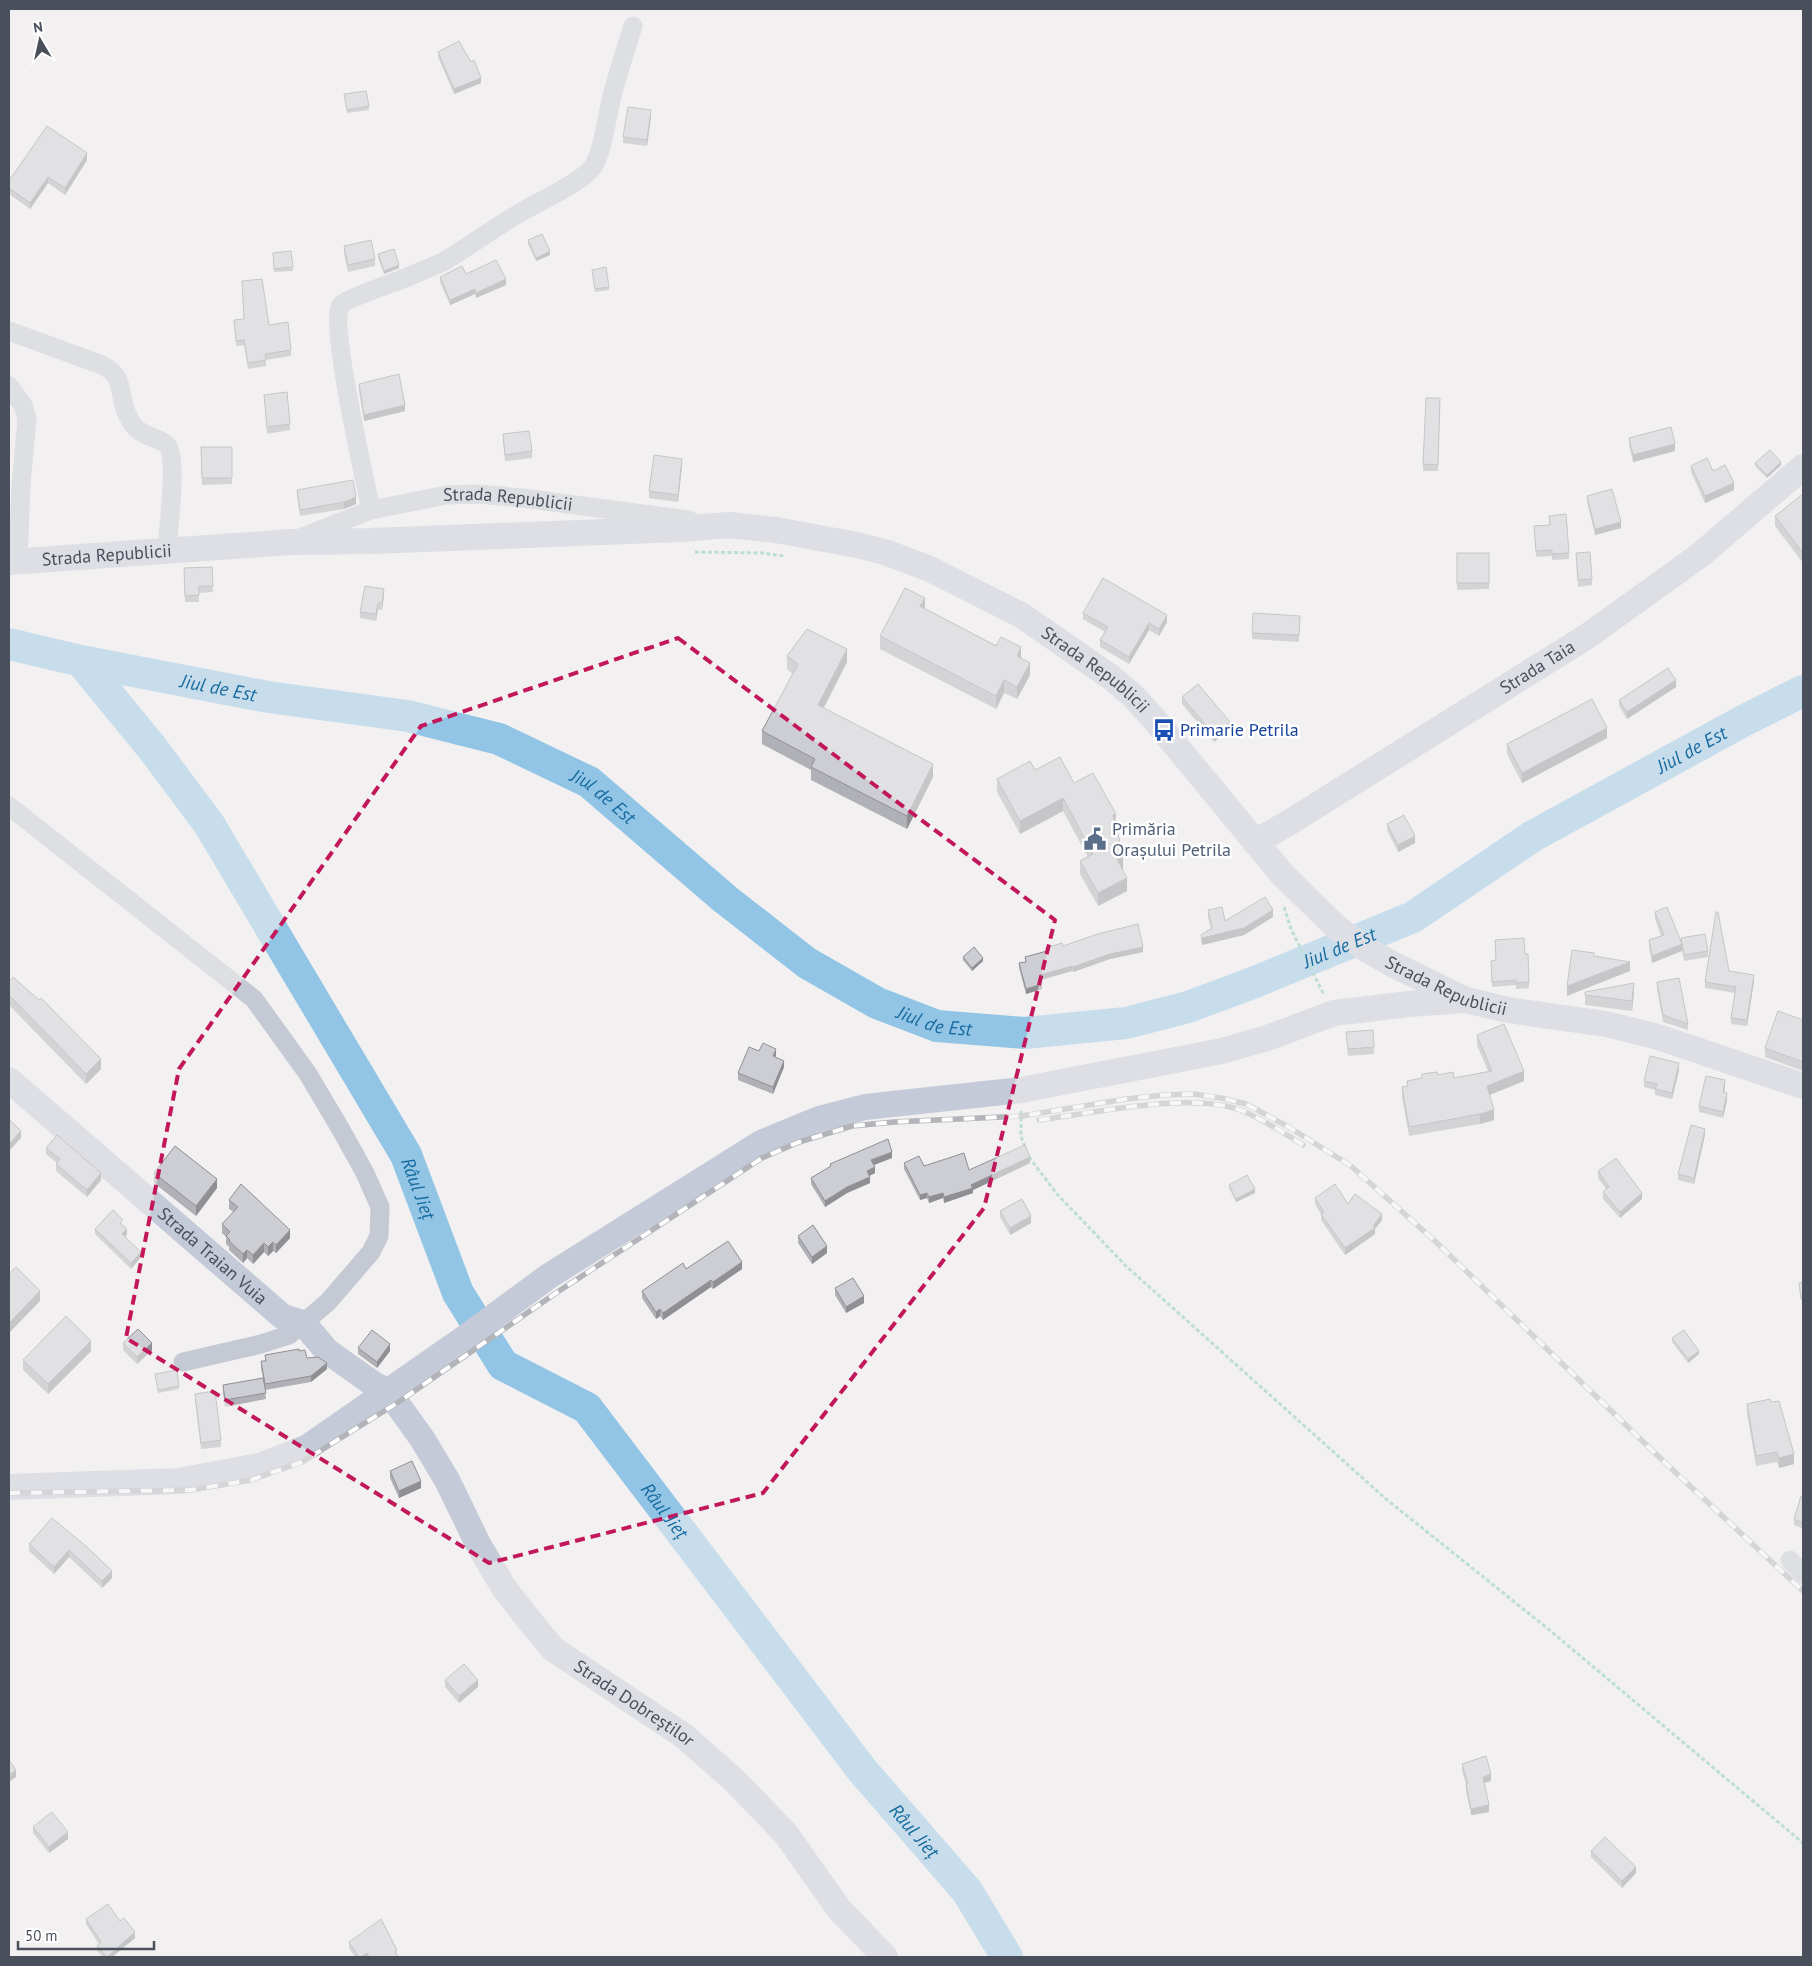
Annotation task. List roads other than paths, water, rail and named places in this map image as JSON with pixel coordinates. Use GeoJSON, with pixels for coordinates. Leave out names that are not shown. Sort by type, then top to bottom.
{"type":"FeatureCollection","features":[{"type":"Feature","properties":{"kind":"street"},"geometry":{"type":"LineString","coordinates":[[371,510],[352,422],[338,315],[341,304],[353,297],[382,288],[446,260],[561,190],[591,169],[596,161],[612,93],[632,26]]}},
{"type":"Feature","properties":{"kind":"street"},"geometry":{"type":"LineString","coordinates":[[9,331],[102,364],[112,371],[119,380],[128,415],[145,433],[159,438],[170,448],[173,461],[167,550]]}},
{"type":"Feature","properties":{"kind":"street"},"geometry":{"type":"LineString","coordinates":[[9,386],[23,404],[26,419],[14,561]]}},
{"type":"Feature","properties":{"kind":"street","name":"Strada Taia"},"geometry":{"type":"LineString","coordinates":[[1254,842],[1298,817],[1586,637],[1698,556],[1803,467]]}},
{"type":"Feature","properties":{"kind":"street","name":"Strada Republicii"},"geometry":{"type":"LineString","coordinates":[[292,542],[371,510],[446,495],[478,494],[776,530],[885,552],[930,569],[1021,615],[1112,678],[1134,697],[1190,761],[1254,842],[1282,874],[1337,928],[1367,950],[1466,1000],[1508,1010],[1624,1028],[1658,1037],[1803,1086]]}},
{"type":"Feature","properties":{"kind":"street","name":"Strada Republicii"},"geometry":{"type":"LineString","coordinates":[[14,561],[292,542],[680,530],[729,525]]}},
{"type":"Feature","properties":{"kind":"street"},"geometry":{"type":"LineString","coordinates":[[9,806],[254,999],[308,1074],[366,1173],[380,1207],[379,1236],[371,1252],[328,1302],[289,1335],[261,1344],[183,1362]]}},
{"type":"Feature","properties":{"kind":"street"},"geometry":{"type":"LineString","coordinates":[[9,1487],[179,1481],[259,1466],[308,1447],[462,1340],[549,1276],[761,1143],[819,1119],[865,1107],[1021,1090],[1222,1051],[1267,1038],[1334,1013],[1409,1004],[1466,1000]]}},
{"type":"Feature","properties":{"kind":"street","name":"Strada Traian Vuia"},"geometry":{"type":"LineString","coordinates":[[9,1080],[283,1317],[303,1323],[327,1351],[375,1385],[388,1391],[414,1426]]}},
{"type":"Feature","properties":{"kind":"street","name":"Strada Dobreștilor"},"geometry":{"type":"LineString","coordinates":[[414,1426],[446,1480],[478,1544],[504,1588],[553,1649],[684,1736],[736,1782],[786,1834],[839,1909],[885,1957]]}},
{"type":"Feature","properties":{"kind":"waterway","name":"Râul Jieț"},"geometry":{"type":"LineString","coordinates":[[9,644],[81,661],[153,749],[209,824],[406,1155],[458,1293],[503,1365],[587,1408],[862,1770],[967,1891],[1007,1957]]}},
{"type":"Feature","properties":{"kind":"waterway","name":"Jiul de Est"},"geometry":{"type":"LineString","coordinates":[[81,661],[268,697],[408,716],[499,739],[589,782],[725,899],[807,963],[877,1003],[937,1026],[1025,1033],[1126,1023],[1188,1007],[1250,984],[1413,917],[1533,836],[1745,720],[1803,691]]}},
{"type":"Feature","properties":{"kind":"railway"},"geometry":{"type":"LineString","coordinates":[[9,1493],[191,1490],[251,1480],[302,1462],[397,1403],[556,1293],[762,1158],[799,1142],[852,1126],[894,1122],[1022,1116],[1126,1099],[1194,1094],[1246,1104],[1287,1126],[1351,1166],[1436,1242],[1659,1457],[1803,1591]]}},
{"type":"Feature","properties":{"kind":"railway"},"geometry":{"type":"LineString","coordinates":[[1039,1120],[1142,1105],[1171,1103],[1222,1105],[1243,1111],[1303,1145]]}},
{"type":"Feature","properties":{"kind":"place","name":"Primarie Petrila"},"geometry":{"type":"Point","coordinates":[1164,730]}},
{"type":"Feature","properties":{"kind":"place","name":"Primăria Orașului Petrila"},"geometry":{"type":"Point","coordinates":[1095,839]}}]}
